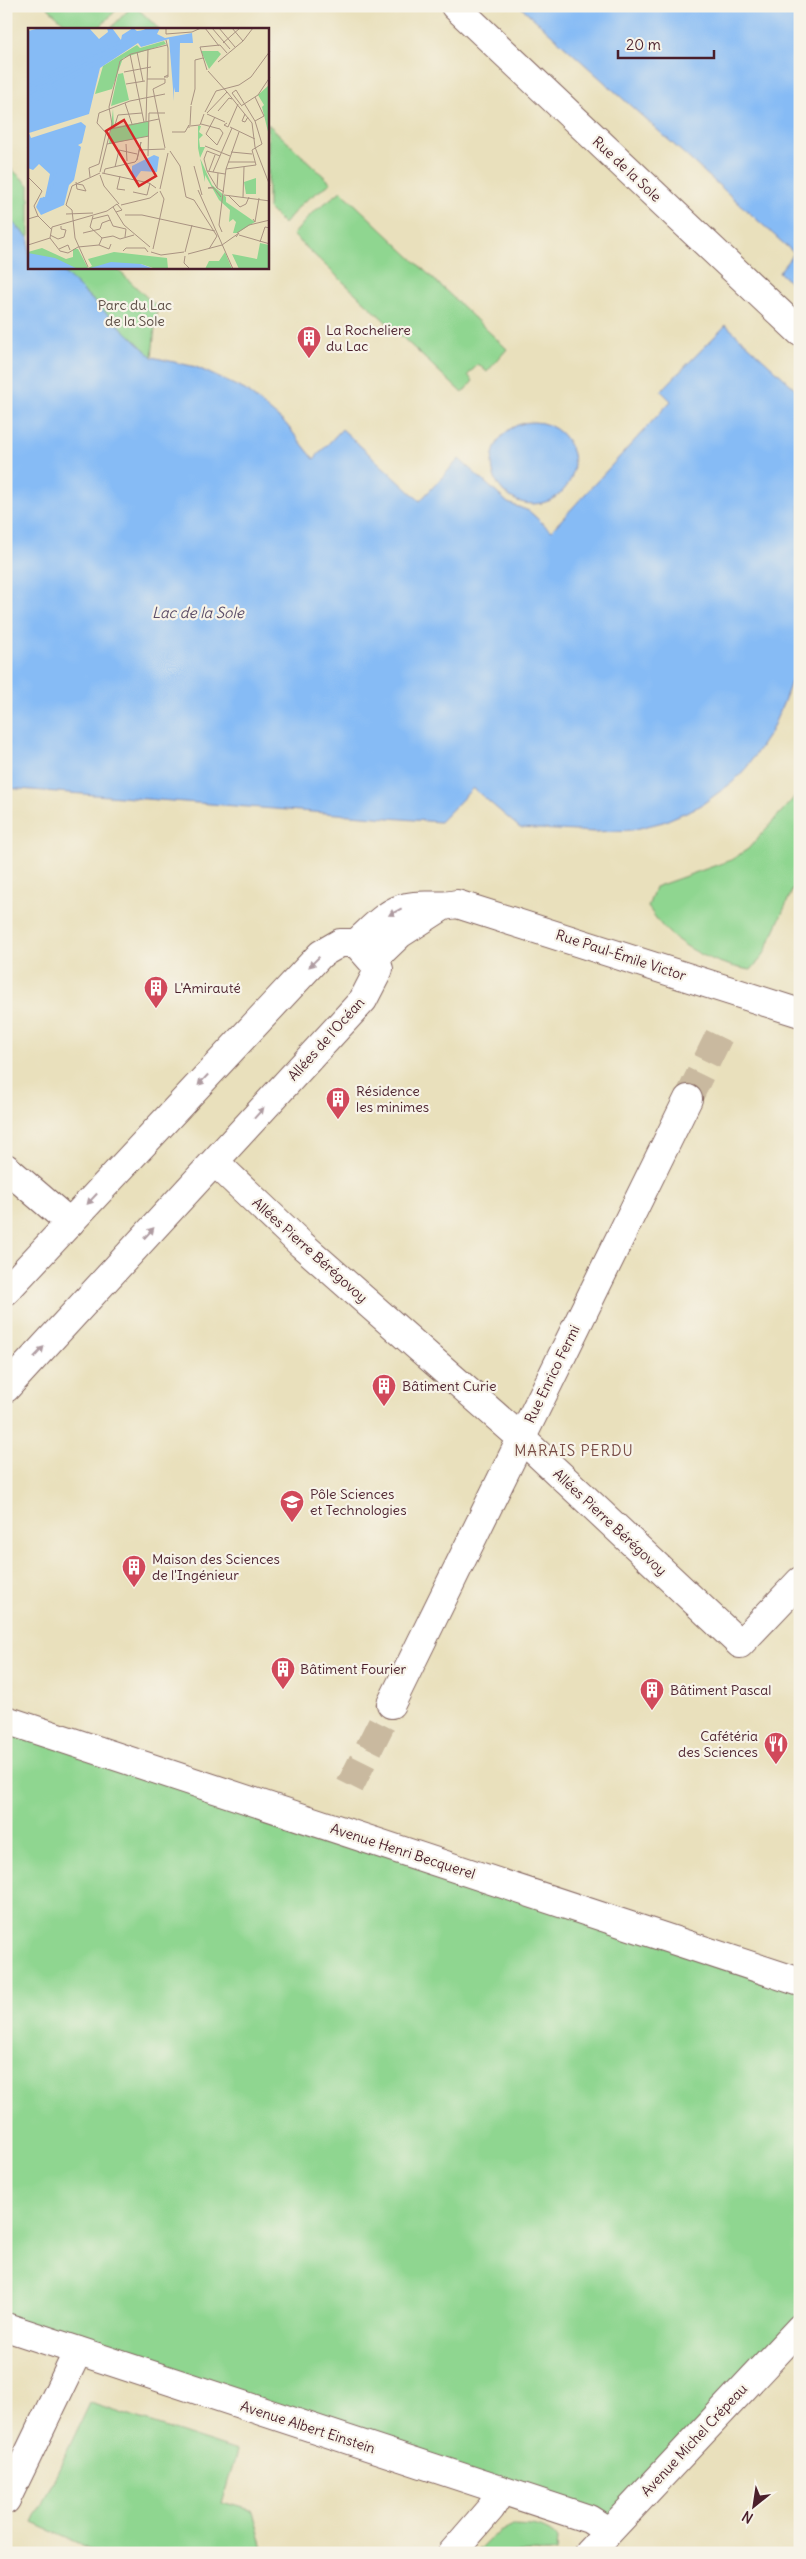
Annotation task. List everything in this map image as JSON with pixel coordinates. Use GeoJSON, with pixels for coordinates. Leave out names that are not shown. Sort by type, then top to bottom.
{"type":"FeatureCollection","features":[{"type":"Feature","properties":{"kind":"street","name":"Rue de la Sole"},"geometry":{"type":"LineString","coordinates":[[454,6],[800,332]]}},
{"type":"Feature","properties":{"kind":"street","name":"Rue Paul-Émile Victor"},"geometry":{"type":"LineString","coordinates":[[365,951],[397,910],[408,906],[442,907],[457,904],[479,909],[800,1013]]}},
{"type":"Feature","properties":{"kind":"street"},"geometry":{"type":"LineString","coordinates":[[6,1291],[322,954],[340,944],[365,951]]}},
{"type":"Feature","properties":{"kind":"street","name":"Allées de l'Océan"},"geometry":{"type":"LineString","coordinates":[[6,1388],[363,1000],[379,969],[365,951]]}},
{"type":"Feature","properties":{"kind":"street","name":"Rue Enrico Fermi"},"geometry":{"type":"LineString","coordinates":[[390,1704],[688,1099]]}},
{"type":"Feature","properties":{"kind":"street","name":"Allées Pierre Bérégovoy"},"geometry":{"type":"LineString","coordinates":[[215,1162],[301,1244],[521,1438],[740,1644],[800,1581]]}},
{"type":"Feature","properties":{"kind":"street"},"geometry":{"type":"LineString","coordinates":[[6,1168],[70,1223]]}},
{"type":"Feature","properties":{"kind":"street","name":"Avenue Henri Becquerel"},"geometry":{"type":"LineString","coordinates":[[6,1720],[800,1982]]}},
{"type":"Feature","properties":{"kind":"street","name":"Avenue Albert Einstein"},"geometry":{"type":"LineString","coordinates":[[6,2327],[589,2519],[608,2531]]}},
{"type":"Feature","properties":{"kind":"street","name":"Avenue Michel Crépeau"},"geometry":{"type":"LineString","coordinates":[[589,2553],[800,2328]]}},
{"type":"Feature","properties":{"kind":"street"},"geometry":{"type":"LineString","coordinates":[[6,2500],[78,2351]]}},
{"type":"Feature","properties":{"kind":"street"},"geometry":{"type":"LineString","coordinates":[[452,2553],[491,2508],[502,2491]]}},
{"type":"Feature","properties":{"kind":"green space"},"geometry":{"type":"Polygon","coordinates":[[[46,6],[120,6],[99,28],[70,28],[46,6]]]}},
{"type":"Feature","properties":{"kind":"green space"},"geometry":{"type":"Polygon","coordinates":[[[132,6],[135,6],[158,28],[111,28],[132,6]]]}},
{"type":"Feature","properties":{"kind":"green space"},"geometry":{"type":"Polygon","coordinates":[[[269,125],[331,183],[302,203],[284,224],[269,209],[269,125]]]}},
{"type":"Feature","properties":{"kind":"green space"},"geometry":{"type":"Polygon","coordinates":[[[6,164],[28,184],[28,237],[6,216],[6,164]]]}},
{"type":"Feature","properties":{"kind":"green space"},"geometry":{"type":"Polygon","coordinates":[[[341,191],[507,349],[487,372],[478,364],[468,375],[473,381],[462,393],[293,235],[312,213],[341,191]]]}},
{"type":"Feature","properties":{"kind":"green space","name":"Parc du Lac de la Sole"},"geometry":{"type":"Polygon","coordinates":[[[60,269],[117,269],[157,307],[152,357],[60,269]]]}},
{"type":"Feature","properties":{"kind":"green space"},"geometry":{"type":"Polygon","coordinates":[[[800,791],[800,873],[764,954],[751,970],[706,957],[676,939],[664,929],[648,907],[655,887],[731,860],[748,849],[800,791]]]}},
{"type":"Feature","properties":{"kind":"green space"},"geometry":{"type":"Polygon","coordinates":[[[6,1720],[800,1982],[800,2328],[608,2531],[6,2327],[6,1720]]]}},
{"type":"Feature","properties":{"kind":"green space"},"geometry":{"type":"Polygon","coordinates":[[[90,2403],[237,2451],[222,2502],[253,2511],[264,2553],[100,2553],[33,2523],[90,2403]]]}},
{"type":"Feature","properties":{"kind":"green space"},"geometry":{"type":"Polygon","coordinates":[[[513,2525],[536,2527],[552,2534],[557,2538],[556,2552],[475,2553],[492,2536],[513,2525]]]}},
{"type":"Feature","properties":{"kind":"water"},"geometry":{"type":"Polygon","coordinates":[[[520,6],[800,6],[800,292],[779,272],[794,253],[520,6]]]}},
{"type":"Feature","properties":{"kind":"water","name":"Lac de la Sole"},"geometry":{"type":"Polygon","coordinates":[[[6,216],[28,237],[28,269],[60,269],[152,357],[196,367],[245,390],[286,424],[314,459],[342,429],[420,501],[459,459],[508,503],[529,511],[551,531],[671,401],[661,391],[726,325],[800,393],[800,657],[771,731],[747,767],[733,782],[700,806],[663,822],[632,830],[595,832],[520,828],[473,788],[440,822],[6,788],[6,216]]]}},
{"type":"Feature","properties":{"kind":"water"},"geometry":{"type":"Polygon","coordinates":[[[533,422],[549,425],[562,434],[571,447],[574,463],[571,479],[562,492],[549,501],[533,504],[517,501],[504,492],[495,479],[492,463],[495,447],[504,434],[517,425],[533,422]]]}},
{"type":"Feature","properties":{"kind":"tunnel"},"geometry":{"type":"LineString","coordinates":[[688,1099],[719,1036]]}},
{"type":"Feature","properties":{"kind":"tunnel"},"geometry":{"type":"LineString","coordinates":[[350,1786],[391,1704]]}},
{"type":"Feature","properties":{"kind":"place","name":"La Rocheliere du Lac"},"geometry":{"type":"Point","coordinates":[309,359]}},
{"type":"Feature","properties":{"kind":"place","name":"L'Amirauté"},"geometry":{"type":"Point","coordinates":[156,1009]}},
{"type":"Feature","properties":{"kind":"place","name":"Résidence les minimes"},"geometry":{"type":"Point","coordinates":[338,1120]}},
{"type":"Feature","properties":{"kind":"place","name":"Bâtiment Curie"},"geometry":{"type":"Point","coordinates":[384,1407]}},
{"type":"Feature","properties":{"kind":"place","name":"Pôle Sciences et Technologies"},"geometry":{"type":"Point","coordinates":[292,1523]}},
{"type":"Feature","properties":{"kind":"place","name":"Maison des Sciences de l'Ingénieur"},"geometry":{"type":"Point","coordinates":[134,1588]}},
{"type":"Feature","properties":{"kind":"place","name":"Bâtiment Fourier"},"geometry":{"type":"Point","coordinates":[283,1690]}},
{"type":"Feature","properties":{"kind":"place","name":"Bâtiment Pascal"},"geometry":{"type":"Point","coordinates":[652,1711]}},
{"type":"Feature","properties":{"kind":"place","name":"Cafétéria des Sciences"},"geometry":{"type":"Point","coordinates":[776,1765]}},
{"type":"Feature","properties":{"kind":"district","name":"MARAIS PERDU"},"geometry":{"type":"Point","coordinates":[574,1450]}}]}
